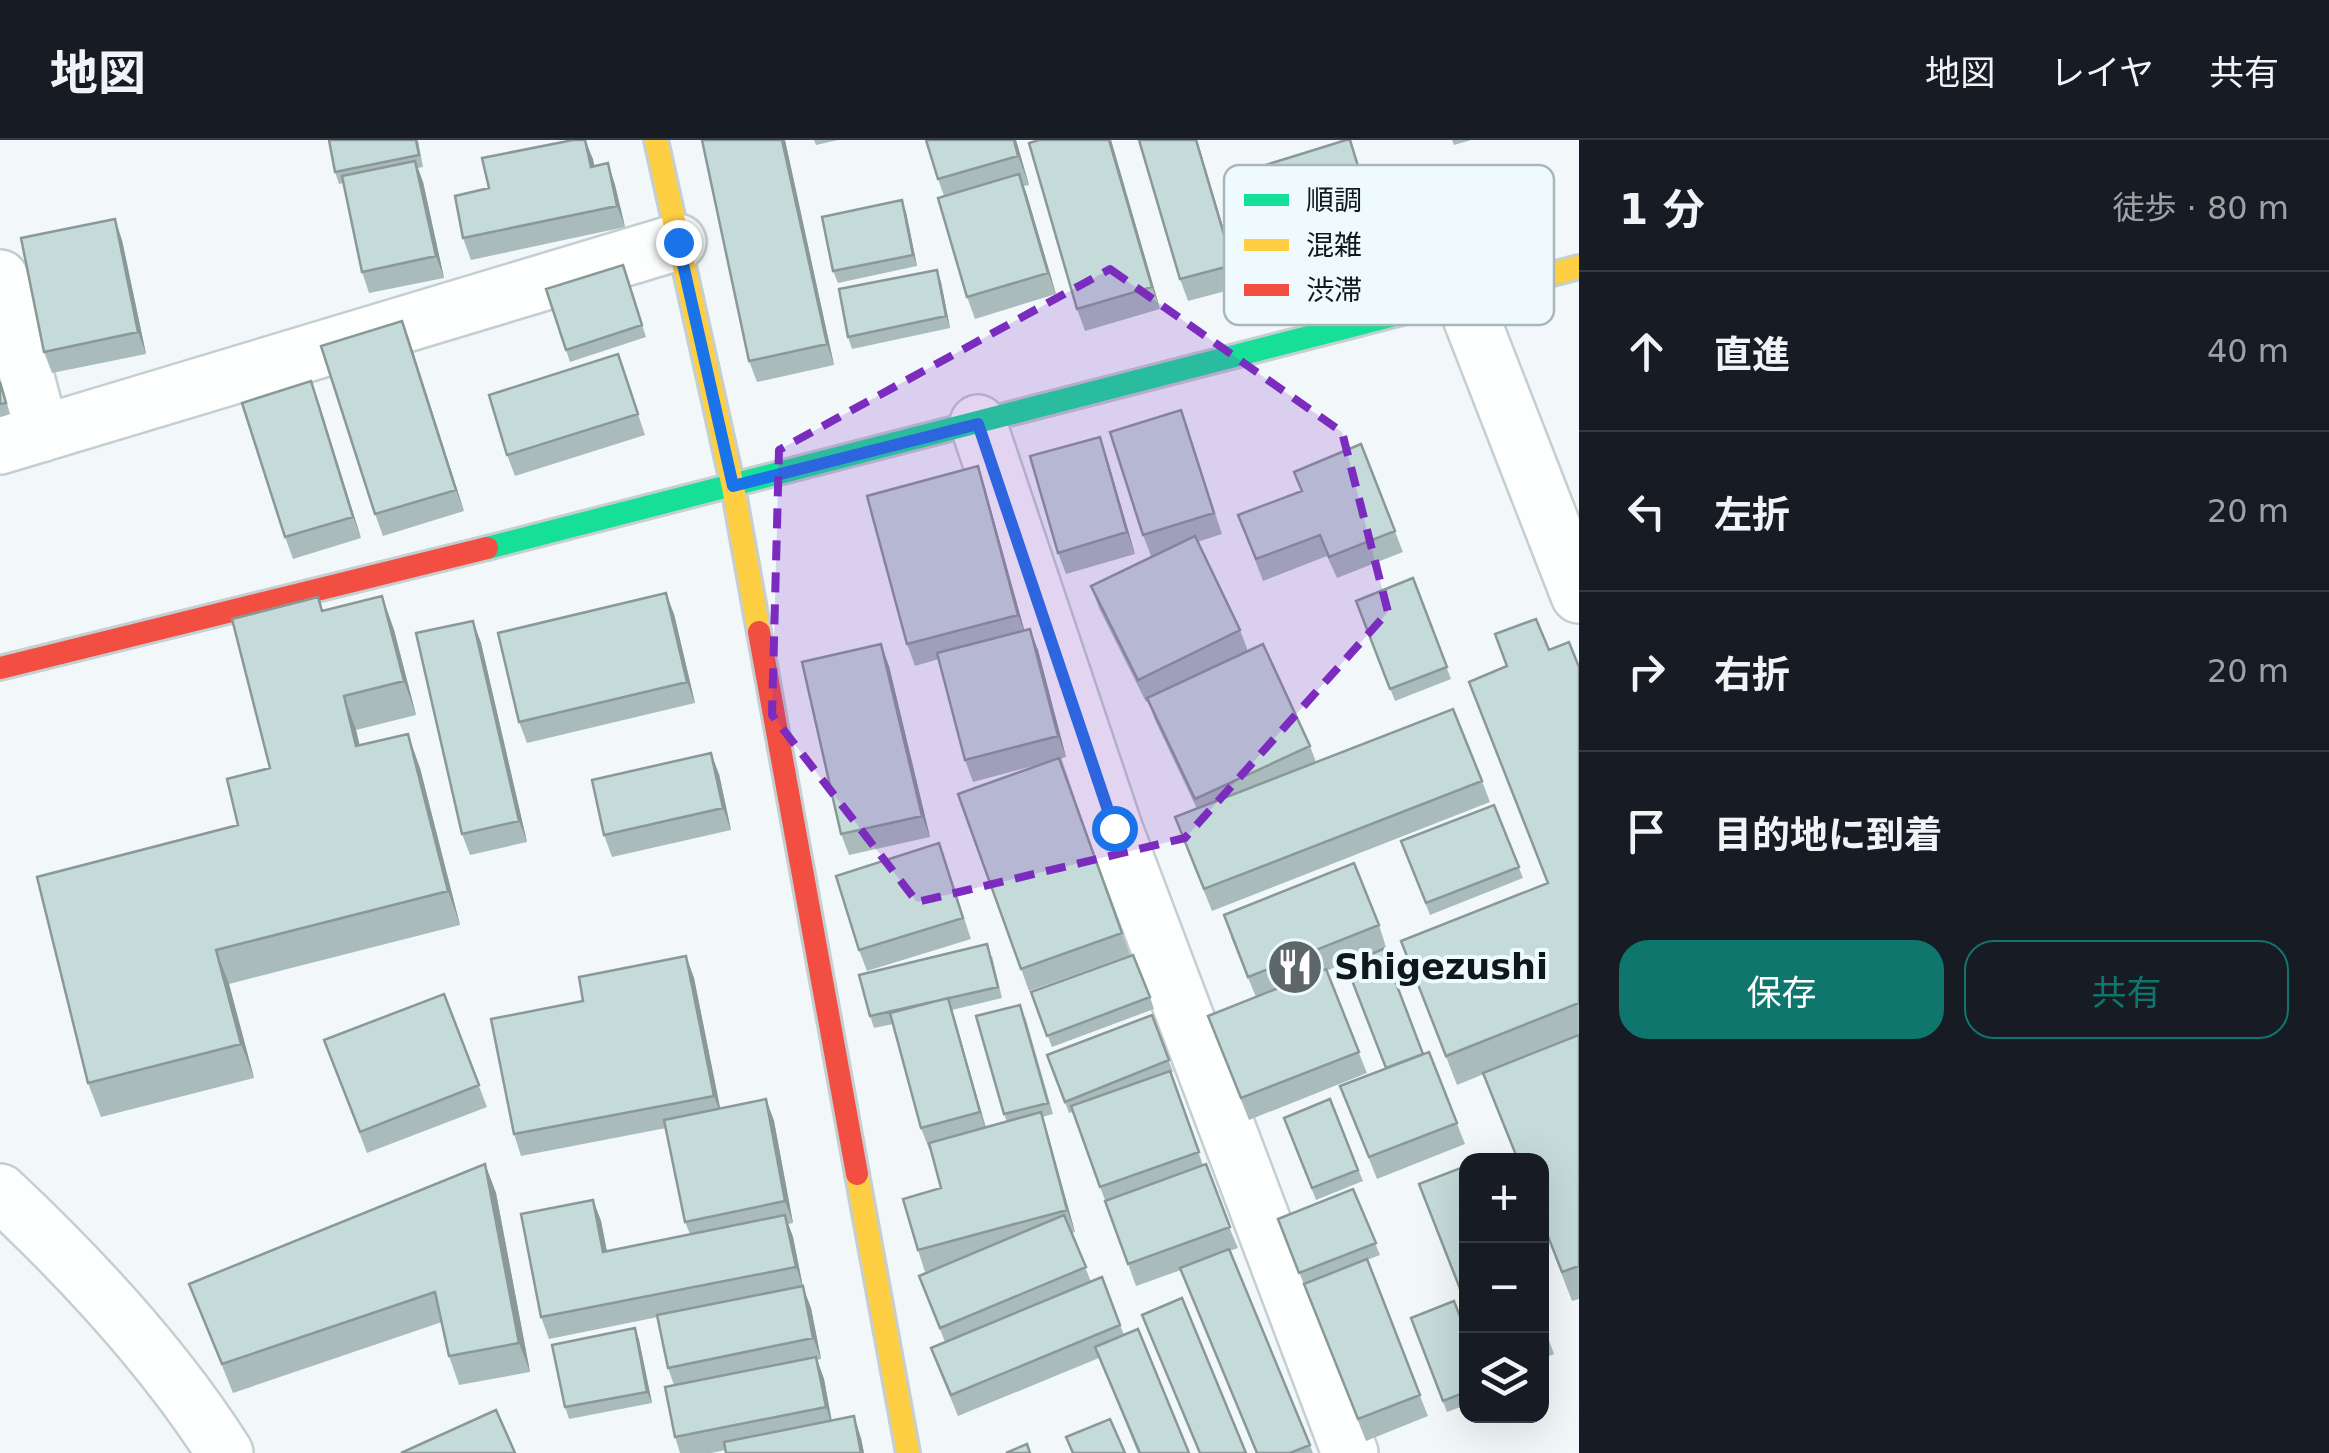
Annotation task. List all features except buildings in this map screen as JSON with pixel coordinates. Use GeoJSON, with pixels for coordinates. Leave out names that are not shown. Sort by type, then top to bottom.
{"type":"FeatureCollection","features":[{"type":"Feature","properties":{"kind":"street"},"geometry":{"type":"LineString","coordinates":[[656,140],[733,486],[908,1453]]}},
{"type":"Feature","properties":{"kind":"street"},"geometry":{"type":"LineString","coordinates":[[0,278],[20,440],[678,242]]}},
{"type":"Feature","properties":{"kind":"street"},"geometry":{"type":"LineString","coordinates":[[1554,273],[1579,267]]}},
{"type":"Feature","properties":{"kind":"street"},"geometry":{"type":"LineString","coordinates":[[0,668],[733,486],[1356,325]]}},
{"type":"Feature","properties":{"kind":"street"},"geometry":{"type":"LineString","coordinates":[[1474,325],[1579,595]]}},
{"type":"Feature","properties":{"kind":"street"},"geometry":{"type":"LineString","coordinates":[[978,424],[1114,828],[1350,1453]]}},
{"type":"Feature","properties":{"kind":"street"},"geometry":{"type":"LineString","coordinates":[[0,1192],[74,1262],[205,1421],[226,1453]]}},
{"type":"Feature","properties":{"kind":"highlighted area"},"geometry":{"type":"Polygon","coordinates":[[[1110,269],[1342,432],[1388,612],[1185,838],[917,902],[772,715],[779,450],[1110,269]]]}},
{"type":"Feature","properties":{"kind":"traffic: fast"},"geometry":{"type":"LineString","coordinates":[[487,548],[1356,325]]}},
{"type":"Feature","properties":{"kind":"traffic: slow"},"geometry":{"type":"LineString","coordinates":[[656,140],[733,487],[759,632]]}},
{"type":"Feature","properties":{"kind":"traffic: slow"},"geometry":{"type":"LineString","coordinates":[[1554,274],[1579,267]]}},
{"type":"Feature","properties":{"kind":"traffic: slow"},"geometry":{"type":"LineString","coordinates":[[857,1174],[908,1453]]}},
{"type":"Feature","properties":{"kind":"traffic: jam"},"geometry":{"type":"LineString","coordinates":[[0,668],[487,548]]}},
{"type":"Feature","properties":{"kind":"traffic: jam"},"geometry":{"type":"LineString","coordinates":[[759,632],[857,1174]]}},
{"type":"Feature","properties":{"kind":"place","name":"Shigezushi"},"geometry":{"type":"Point","coordinates":[1295,967]}},
{"type":"Feature","properties":{"kind":"route"},"geometry":{"type":"LineString","coordinates":[[678,242],[733,486],[978,424],[1114,828]]}}]}
